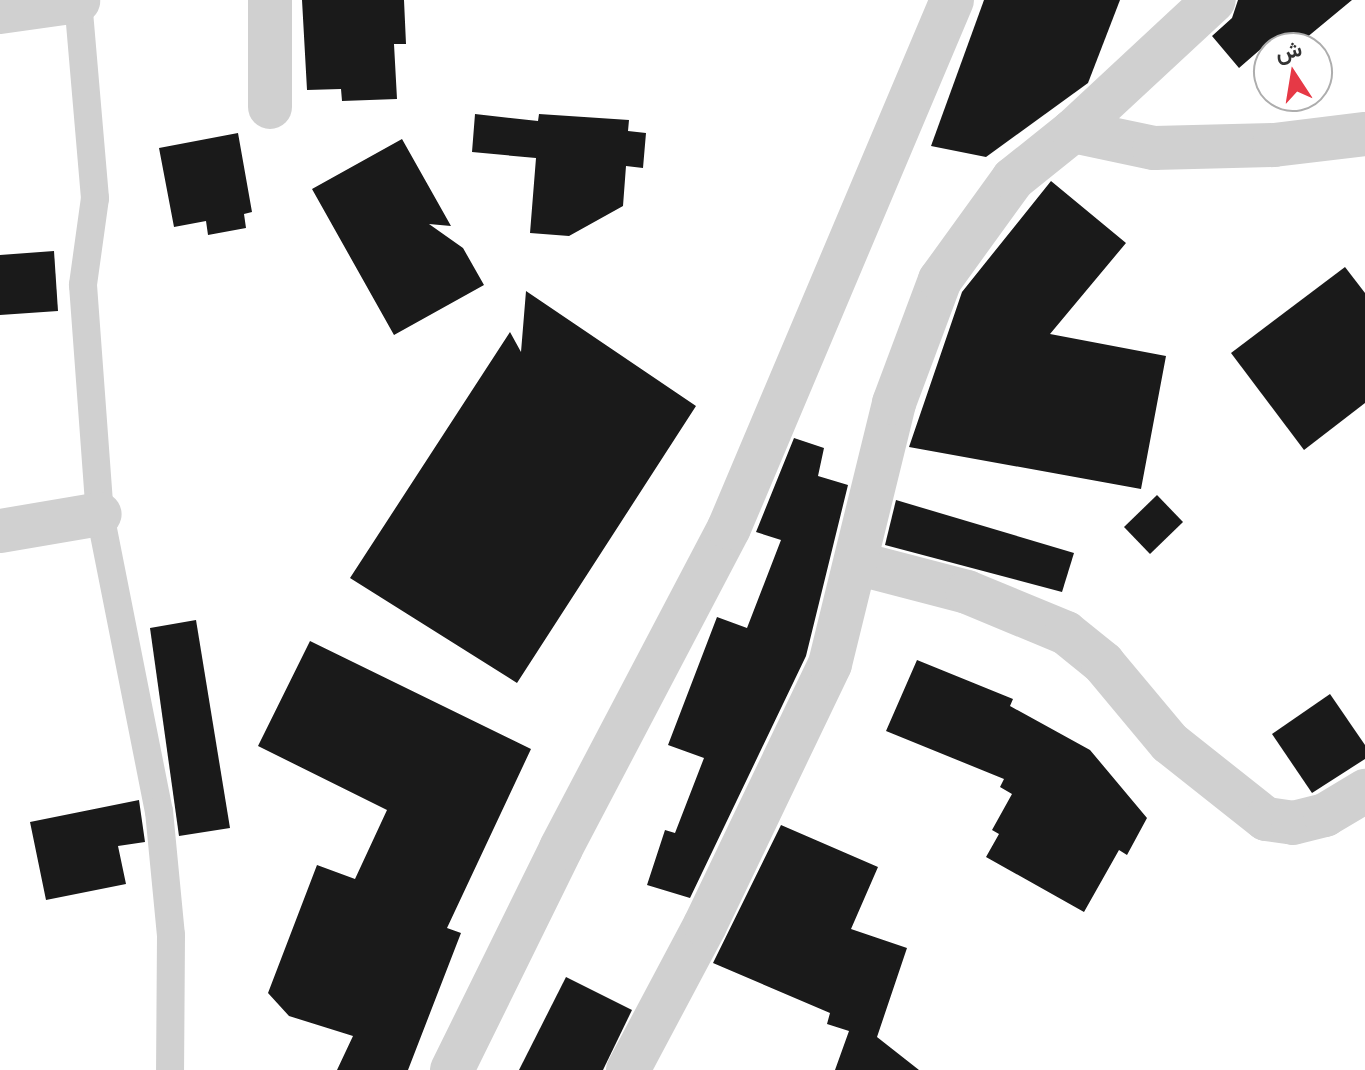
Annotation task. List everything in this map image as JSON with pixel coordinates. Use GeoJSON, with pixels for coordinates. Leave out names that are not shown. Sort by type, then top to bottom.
{"type":"FeatureCollection","features":[{"type":"Feature","properties":{"kind":"street"},"geometry":{"type":"LineString","coordinates":[[0,12],[78,0]]}},
{"type":"Feature","properties":{"kind":"street"},"geometry":{"type":"LineString","coordinates":[[270,0],[270,107]]}},
{"type":"Feature","properties":{"kind":"street"},"geometry":{"type":"LineString","coordinates":[[452,1070],[561,848],[729,528],[952,0]]}},
{"type":"Feature","properties":{"kind":"street"},"geometry":{"type":"LineString","coordinates":[[628,1070],[705,925],[830,664],[894,403],[940,280],[1013,179],[1073,131],[1214,0]]}},
{"type":"Feature","properties":{"kind":"street"},"geometry":{"type":"LineString","coordinates":[[1073,131],[1154,148],[1274,145],[1365,134]]}},
{"type":"Feature","properties":{"kind":"street"},"geometry":{"type":"LineString","coordinates":[[0,531],[100,514]]}},
{"type":"Feature","properties":{"kind":"street"},"geometry":{"type":"LineString","coordinates":[[856,563],[967,592],[1066,633],[1103,663],[1170,743],[1266,819],[1293,823],[1325,815],[1365,791]]}},
{"type":"Feature","properties":{"kind":"lane"},"geometry":{"type":"LineString","coordinates":[[78,0],[95,198],[83,285],[100,514],[159,811],[171,935],[170,1070]]}},
{"type":"Feature","properties":{"kind":"building"},"geometry":{"type":"Polygon","coordinates":[[[302,0],[404,0],[406,44],[394,44],[397,99],[342,101],[341,89],[307,90],[302,0]]]}},
{"type":"Feature","properties":{"kind":"building"},"geometry":{"type":"Polygon","coordinates":[[[984,0],[1120,0],[1088,83],[986,157],[931,146],[984,0]]]}},
{"type":"Feature","properties":{"kind":"building"},"geometry":{"type":"Polygon","coordinates":[[[1238,0],[1352,0],[1313,32],[1253,32],[1253,56],[1239,68],[1212,36],[1232,18],[1238,0]]]}},
{"type":"Feature","properties":{"kind":"building"},"geometry":{"type":"Polygon","coordinates":[[[475,114],[538,121],[539,114],[629,120],[628,131],[646,133],[643,168],[626,166],[623,206],[569,236],[530,233],[536,158],[472,152],[475,114]]]}},
{"type":"Feature","properties":{"kind":"building"},"geometry":{"type":"Polygon","coordinates":[[[238,133],[252,212],[244,214],[246,228],[208,235],[206,221],[174,227],[159,148],[238,133]]]}},
{"type":"Feature","properties":{"kind":"building"},"geometry":{"type":"Polygon","coordinates":[[[402,139],[451,226],[429,224],[463,248],[484,285],[394,335],[312,189],[402,139]]]}},
{"type":"Feature","properties":{"kind":"building"},"geometry":{"type":"Polygon","coordinates":[[[1051,181],[1126,243],[1050,334],[1166,356],[1141,489],[909,447],[962,292],[1051,181]]]}},
{"type":"Feature","properties":{"kind":"building"},"geometry":{"type":"Polygon","coordinates":[[[54,251],[58,311],[0,315],[0,255],[54,251]]]}},
{"type":"Feature","properties":{"kind":"building"},"geometry":{"type":"Polygon","coordinates":[[[1345,267],[1365,293],[1365,403],[1304,450],[1231,353],[1345,267]]]}},
{"type":"Feature","properties":{"kind":"building"},"geometry":{"type":"Polygon","coordinates":[[[526,291],[696,406],[517,683],[350,578],[510,332],[521,352],[526,291]]]}},
{"type":"Feature","properties":{"kind":"building"},"geometry":{"type":"Polygon","coordinates":[[[794,438],[824,448],[818,476],[848,485],[806,656],[690,898],[647,885],[665,830],[675,833],[704,758],[668,745],[717,617],[747,628],[781,540],[756,532],[794,438]]]}},
{"type":"Feature","properties":{"kind":"building"},"geometry":{"type":"Polygon","coordinates":[[[1157,495],[1183,522],[1150,554],[1124,527],[1157,495]]]}},
{"type":"Feature","properties":{"kind":"building"},"geometry":{"type":"Polygon","coordinates":[[[896,500],[1074,553],[1062,592],[885,545],[896,500]]]}},
{"type":"Feature","properties":{"kind":"building"},"geometry":{"type":"Polygon","coordinates":[[[196,620],[230,828],[179,836],[150,628],[196,620]]]}},
{"type":"Feature","properties":{"kind":"building"},"geometry":{"type":"Polygon","coordinates":[[[310,641],[531,749],[447,928],[461,933],[408,1070],[337,1070],[353,1036],[289,1016],[268,993],[317,865],[355,879],[387,810],[258,746],[310,641]]]}},
{"type":"Feature","properties":{"kind":"building"},"geometry":{"type":"Polygon","coordinates":[[[917,660],[1013,699],[1010,706],[1090,750],[1147,818],[1127,855],[1119,850],[1084,912],[986,857],[999,834],[992,830],[1012,794],[1000,787],[1004,779],[886,731],[917,660]]]}},
{"type":"Feature","properties":{"kind":"building"},"geometry":{"type":"Polygon","coordinates":[[[1330,694],[1365,745],[1365,759],[1312,793],[1272,734],[1330,694]]]}},
{"type":"Feature","properties":{"kind":"building"},"geometry":{"type":"Polygon","coordinates":[[[139,800],[145,842],[118,846],[126,884],[46,900],[30,822],[139,800]]]}},
{"type":"Feature","properties":{"kind":"building"},"geometry":{"type":"Polygon","coordinates":[[[781,825],[878,867],[851,929],[907,948],[877,1037],[919,1070],[835,1070],[849,1031],[827,1024],[830,1013],[713,963],[781,825]]]}},
{"type":"Feature","properties":{"kind":"building"},"geometry":{"type":"Polygon","coordinates":[[[566,977],[632,1010],[603,1070],[519,1070],[566,977]]]}}]}
